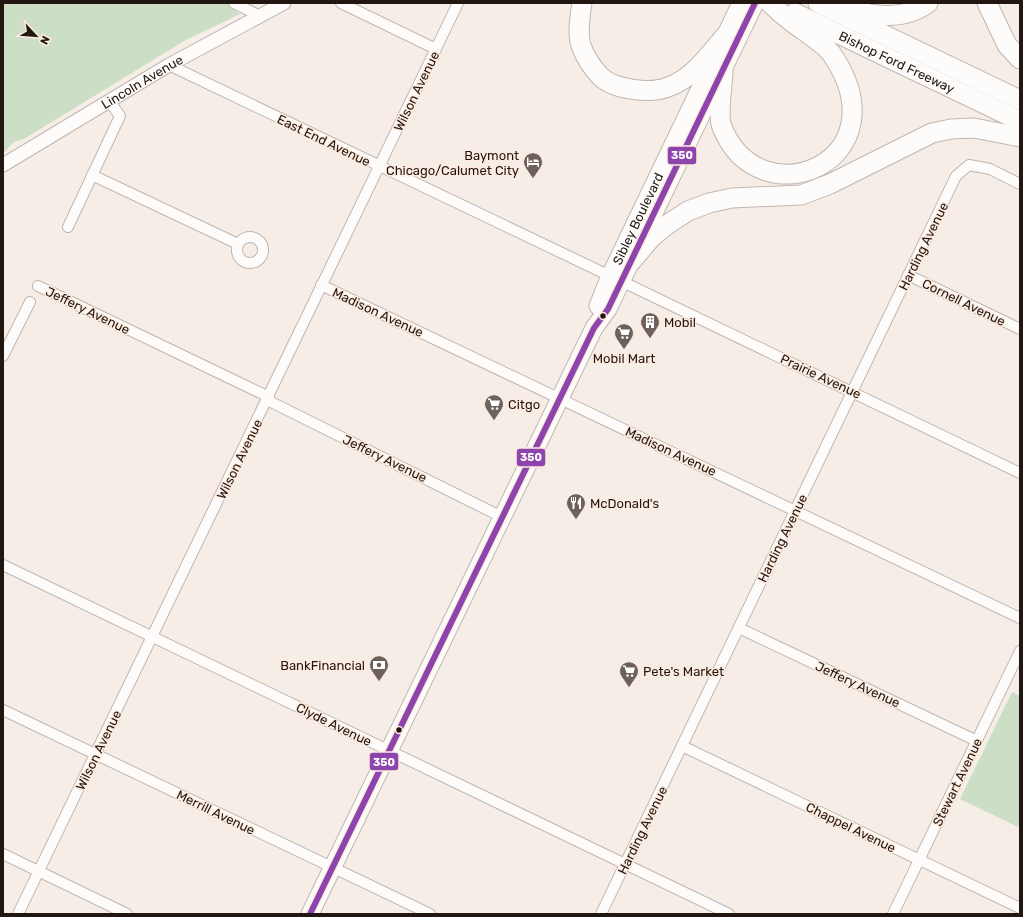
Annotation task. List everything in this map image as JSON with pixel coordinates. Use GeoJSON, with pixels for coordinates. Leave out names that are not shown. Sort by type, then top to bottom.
{"type":"FeatureCollection","features":[{"type":"Feature","properties":{"kind":"highway"},"geometry":{"type":"LineString","coordinates":[[582,3],[579,25],[581,44],[588,58],[602,77],[622,87],[647,91],[669,87],[693,72],[725,36]]}},
{"type":"Feature","properties":{"kind":"highway"},"geometry":{"type":"LineString","coordinates":[[723,70],[721,126],[732,146],[750,163],[769,172],[786,174],[808,172],[824,164],[838,152],[848,135],[853,115],[850,90],[843,73],[830,52],[770,3]]}},
{"type":"Feature","properties":{"kind":"highway","name":"Bishop Ford Freeway"},"geometry":{"type":"LineString","coordinates":[[774,3],[1020,121]]}},
{"type":"Feature","properties":{"kind":"highway","name":"Bishop Ford Freeway"},"geometry":{"type":"LineString","coordinates":[[818,3],[1020,100]]}},
{"type":"Feature","properties":{"kind":"highway"},"geometry":{"type":"LineString","coordinates":[[821,3],[878,16],[910,13],[928,3]]}},
{"type":"Feature","properties":{"kind":"highway"},"geometry":{"type":"LineString","coordinates":[[987,3],[1007,45],[1020,59]]}},
{"type":"Feature","properties":{"kind":"highway"},"geometry":{"type":"LineString","coordinates":[[630,263],[651,238],[668,224],[688,211],[710,203],[732,198],[801,195],[830,184],[932,133],[951,129],[974,128],[1020,137]]}},
{"type":"Feature","properties":{"kind":"main road","name":"Sibley Boulevard"},"geometry":{"type":"LineString","coordinates":[[615,278],[630,263],[723,70],[739,22],[741,3]]}},
{"type":"Feature","properties":{"kind":"main road"},"geometry":{"type":"LineString","coordinates":[[739,22],[755,3]]}},
{"type":"Feature","properties":{"kind":"main road","name":"Sibley Boulevard"},"geometry":{"type":"LineString","coordinates":[[310,914],[594,328],[608,309],[615,278],[725,36],[739,22]]}},
{"type":"Feature","properties":{"kind":"street"},"geometry":{"type":"LineString","coordinates":[[234,3],[260,16]]}},
{"type":"Feature","properties":{"kind":"street","name":"Lincoln Avenue"},"geometry":{"type":"LineString","coordinates":[[3,165],[170,65],[284,3]]}},
{"type":"Feature","properties":{"kind":"street"},"geometry":{"type":"LineString","coordinates":[[341,3],[436,49]]}},
{"type":"Feature","properties":{"kind":"street","name":"Wilson Avenue"},"geometry":{"type":"LineString","coordinates":[[18,914],[458,3]]}},
{"type":"Feature","properties":{"kind":"street","name":"East End Avenue"},"geometry":{"type":"LineString","coordinates":[[170,65],[615,278]]}},
{"type":"Feature","properties":{"kind":"street"},"geometry":{"type":"LineString","coordinates":[[68,227],[120,116],[110,102]]}},
{"type":"Feature","properties":{"kind":"street","name":"Harding Avenue"},"geometry":{"type":"LineString","coordinates":[[601,914],[956,176],[969,165],[990,169],[1020,184]]}},
{"type":"Feature","properties":{"kind":"street"},"geometry":{"type":"LineString","coordinates":[[92,175],[238,244]]}},
{"type":"Feature","properties":{"kind":"street","name":"Cornell Avenue"},"geometry":{"type":"LineString","coordinates":[[908,275],[1020,329]]}},
{"type":"Feature","properties":{"kind":"street","name":"Prairie Avenue"},"geometry":{"type":"LineString","coordinates":[[615,278],[853,391],[1020,473]]}},
{"type":"Feature","properties":{"kind":"street","name":"Madison Avenue"},"geometry":{"type":"LineString","coordinates":[[321,285],[1020,618]]}},
{"type":"Feature","properties":{"kind":"street","name":"Jeffery Avenue"},"geometry":{"type":"LineString","coordinates":[[38,286],[268,398],[502,517]]}},
{"type":"Feature","properties":{"kind":"street"},"geometry":{"type":"LineString","coordinates":[[3,356],[30,302]]}},
{"type":"Feature","properties":{"kind":"street","name":"Clyde Avenue"},"geometry":{"type":"LineString","coordinates":[[3,565],[730,914]]}},
{"type":"Feature","properties":{"kind":"street","name":"Jeffery Avenue"},"geometry":{"type":"LineString","coordinates":[[739,628],[977,740]]}},
{"type":"Feature","properties":{"kind":"street","name":"Stewart Avenue"},"geometry":{"type":"LineString","coordinates":[[894,914],[1020,651]]}},
{"type":"Feature","properties":{"kind":"street","name":"Merrill Avenue"},"geometry":{"type":"LineString","coordinates":[[3,710],[430,914]]}},
{"type":"Feature","properties":{"kind":"street","name":"Chappel Avenue"},"geometry":{"type":"LineString","coordinates":[[682,746],[1020,908]]}},
{"type":"Feature","properties":{"kind":"street"},"geometry":{"type":"LineString","coordinates":[[3,854],[127,914]]}},
{"type":"Feature","properties":{"kind":"green space"},"geometry":{"type":"Polygon","coordinates":[[[3,3],[226,3],[240,14],[184,41],[24,139],[14,142],[3,153],[3,3]]]}},
{"type":"Feature","properties":{"kind":"green space"},"geometry":{"type":"Polygon","coordinates":[[[1012,692],[1020,696],[1020,828],[960,799],[1012,692]]]}},
{"type":"Feature","properties":{"kind":"transit line","name":"350"},"geometry":{"type":"LineString","coordinates":[[310,914],[594,328],[608,309],[755,3]]}},
{"type":"Feature","properties":{"kind":"place","name":"Baymont Chicago/Calumet City"},"geometry":{"type":"Point","coordinates":[533,179]}},
{"type":"Feature","properties":{"kind":"place","name":"Mobil"},"geometry":{"type":"Point","coordinates":[650,339]}},
{"type":"Feature","properties":{"kind":"place","name":"Mobil Mart"},"geometry":{"type":"Point","coordinates":[624,350]}},
{"type":"Feature","properties":{"kind":"place","name":"Citgo"},"geometry":{"type":"Point","coordinates":[494,421]}},
{"type":"Feature","properties":{"kind":"place","name":"McDonald's"},"geometry":{"type":"Point","coordinates":[576,520]}},
{"type":"Feature","properties":{"kind":"place","name":"BankFinancial"},"geometry":{"type":"Point","coordinates":[379,682]}},
{"type":"Feature","properties":{"kind":"place","name":"Pete's Market"},"geometry":{"type":"Point","coordinates":[629,688]}}]}
